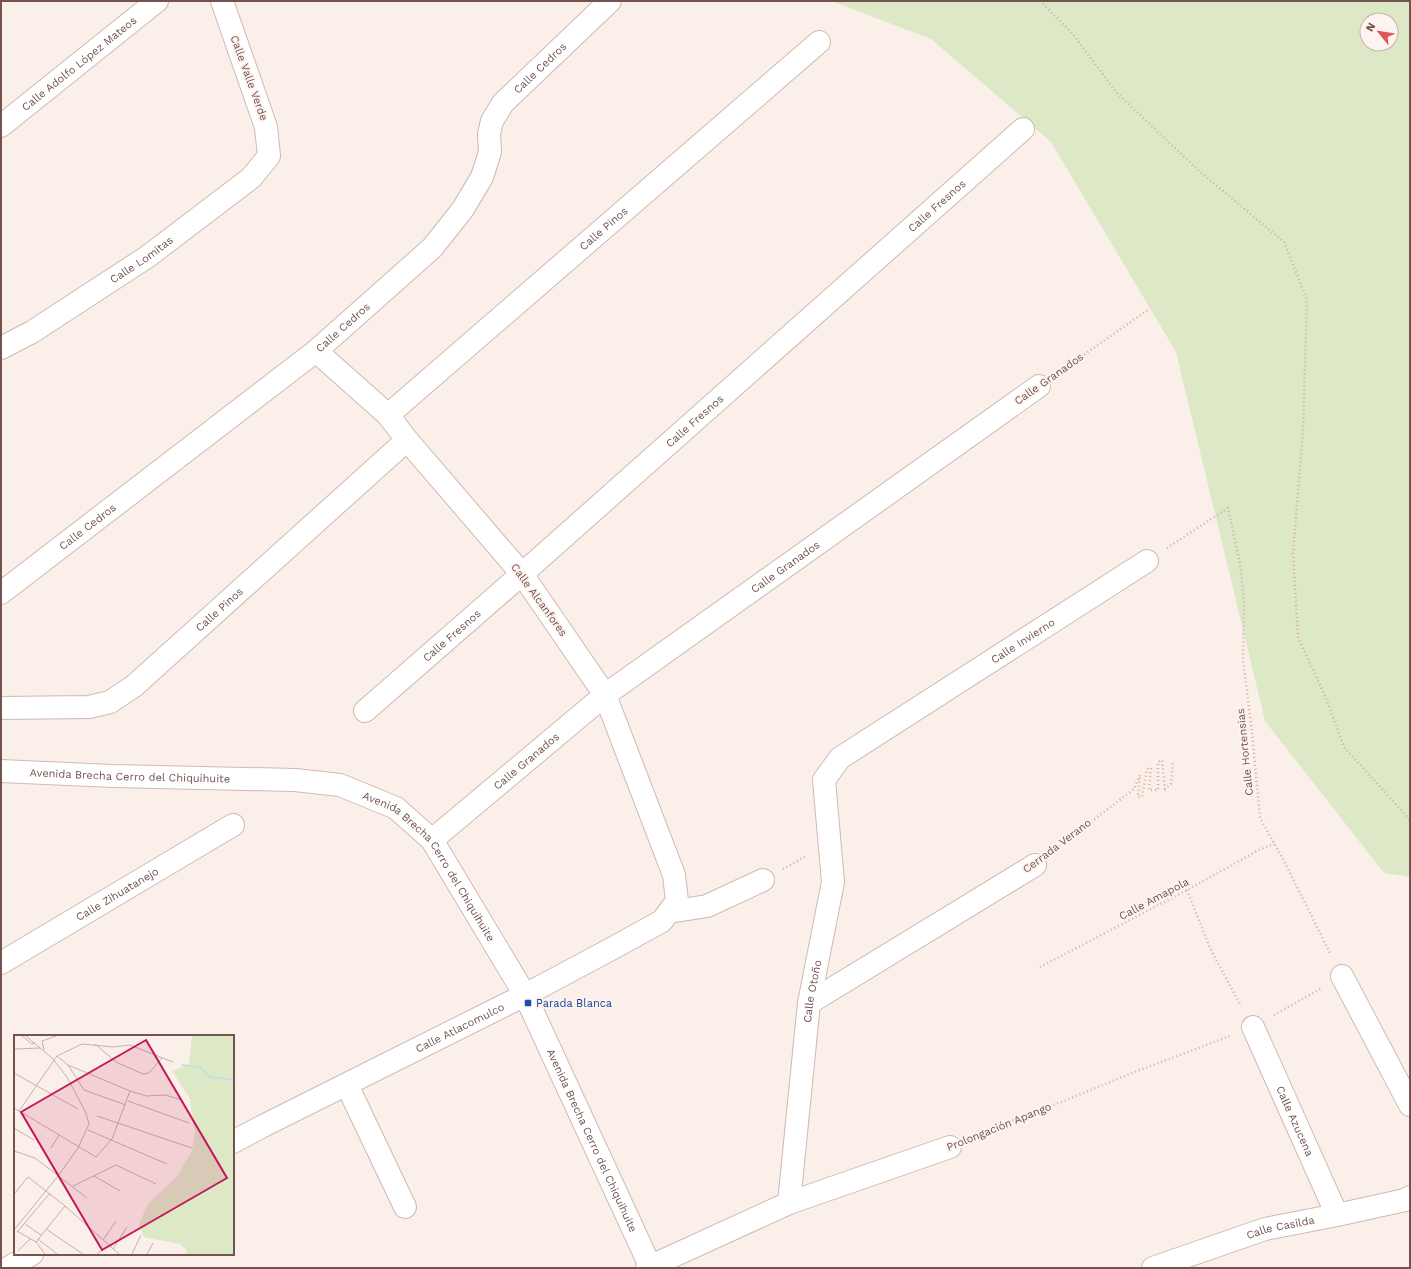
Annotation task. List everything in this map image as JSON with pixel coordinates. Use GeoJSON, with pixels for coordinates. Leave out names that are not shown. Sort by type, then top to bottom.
{"type":"FeatureCollection","features":[{"type":"Feature","properties":{"kind":"street","name":"Calle Adolfo López Mateos"},"geometry":{"type":"LineString","coordinates":[[1,126],[157,1]]}},
{"type":"Feature","properties":{"kind":"street","name":"Calle Valle Verde"},"geometry":{"type":"LineString","coordinates":[[222,1],[266,127],[269,156]]}},
{"type":"Feature","properties":{"kind":"street","name":"Calle Cedros"},"geometry":{"type":"LineString","coordinates":[[1,593],[316,351],[432,248],[463,209],[482,177],[490,152],[489,134],[492,121],[503,103],[610,1]]}},
{"type":"Feature","properties":{"kind":"street","name":"Calle Pinos"},"geometry":{"type":"LineString","coordinates":[[388,415],[819,42]]}},
{"type":"Feature","properties":{"kind":"street","name":"Calle Fresnos"},"geometry":{"type":"LineString","coordinates":[[365,711],[522,574],[1023,128]]}},
{"type":"Feature","properties":{"kind":"street","name":"Calle Lomitas"},"geometry":{"type":"LineString","coordinates":[[1,348],[32,332],[147,257],[251,178],[269,156]]}},
{"type":"Feature","properties":{"kind":"street","name":"Calle Alcanfores"},"geometry":{"type":"LineString","coordinates":[[316,351],[388,415],[407,440],[522,574],[605,695],[674,875],[673,907]]}},
{"type":"Feature","properties":{"kind":"street","name":"Calle Granados"},"geometry":{"type":"LineString","coordinates":[[432,840],[605,695],[1039,386]]}},
{"type":"Feature","properties":{"kind":"street","name":"Calle Pinos"},"geometry":{"type":"LineString","coordinates":[[1,708],[89,706],[110,702],[140,680],[407,440]]}},
{"type":"Feature","properties":{"kind":"street","name":"Calle Invierno"},"geometry":{"type":"LineString","coordinates":[[824,780],[840,758],[1147,561]]}},
{"type":"Feature","properties":{"kind":"street","name":"Avenida Brecha Cerro del Chiquihuite"},"geometry":{"type":"LineString","coordinates":[[1,770],[113,776],[295,780],[340,785],[396,808],[432,840],[525,995],[649,1267]]}},
{"type":"Feature","properties":{"kind":"street","name":"Calle Otoño"},"geometry":{"type":"LineString","coordinates":[[789,1203],[809,1003],[833,882],[824,780]]}},
{"type":"Feature","properties":{"kind":"street","name":"Calle Zihuatanejo"},"geometry":{"type":"LineString","coordinates":[[1,962],[233,826]]}},
{"type":"Feature","properties":{"kind":"street","name":"Cerrada Verano"},"geometry":{"type":"LineString","coordinates":[[809,1003],[1035,865]]}},
{"type":"Feature","properties":{"kind":"street"},"geometry":{"type":"LineString","coordinates":[[673,907],[707,906],[762,880]]}},
{"type":"Feature","properties":{"kind":"street","name":"Calle Atlacomulco"},"geometry":{"type":"LineString","coordinates":[[234,1141],[525,995],[662,921],[673,907]]}},
{"type":"Feature","properties":{"kind":"street"},"geometry":{"type":"LineString","coordinates":[[1342,976],[1410,1105]]}},
{"type":"Feature","properties":{"kind":"street","name":"Calle Azucena"},"geometry":{"type":"LineString","coordinates":[[1253,1027],[1337,1215]]}},
{"type":"Feature","properties":{"kind":"street"},"geometry":{"type":"LineString","coordinates":[[346,1085],[405,1207]]}},
{"type":"Feature","properties":{"kind":"street","name":"Prolongación Apango"},"geometry":{"type":"LineString","coordinates":[[649,1267],[789,1203],[950,1147]]}},
{"type":"Feature","properties":{"kind":"street","name":"Calle Casilda"},"geometry":{"type":"LineString","coordinates":[[1153,1268],[1265,1229],[1337,1215],[1408,1205]]}},
{"type":"Feature","properties":{"kind":"street"},"geometry":{"type":"LineString","coordinates":[[8,1268],[30,1255]]}},
{"type":"Feature","properties":{"kind":"path"},"geometry":{"type":"LineString","coordinates":[[1040,1],[1072,33],[1118,93],[1198,170],[1284,242],[1307,300],[1303,431],[1293,553],[1298,637],[1325,696],[1344,747],[1410,820]]}},
{"type":"Feature","properties":{"kind":"path","name":"Calle Granados"},"geometry":{"type":"LineString","coordinates":[[1039,386],[1149,309]]}},
{"type":"Feature","properties":{"kind":"path","name":"Calle Hortensias"},"geometry":{"type":"LineString","coordinates":[[1147,561],[1228,508],[1240,564],[1244,600],[1243,659],[1260,818],[1283,859],[1342,976]]}},
{"type":"Feature","properties":{"kind":"path","name":"Cerrada Verano"},"geometry":{"type":"LineString","coordinates":[[1035,865],[1134,789],[1140,775],[1138,797],[1142,797],[1147,769],[1151,768],[1149,790],[1158,790],[1158,762],[1162,760],[1165,789],[1171,784],[1173,761]]}},
{"type":"Feature","properties":{"kind":"path"},"geometry":{"type":"LineString","coordinates":[[762,880],[829,842]]}},
{"type":"Feature","properties":{"kind":"path","name":"Calle Amapola"},"geometry":{"type":"LineString","coordinates":[[1040,967],[1187,890],[1259,850],[1274,844]]}},
{"type":"Feature","properties":{"kind":"path"},"geometry":{"type":"LineString","coordinates":[[1187,890],[1210,948],[1253,1027]]}},
{"type":"Feature","properties":{"kind":"path","name":"Prolongación Apango"},"geometry":{"type":"LineString","coordinates":[[950,1147],[1035,1111],[1253,1027],[1342,976]]}},
{"type":"Feature","properties":{"kind":"green space"},"geometry":{"type":"Polygon","coordinates":[[[831,1],[1410,1],[1410,877],[1384,873],[1265,721],[1176,352],[1051,142],[931,39],[831,1]]]}},
{"type":"Feature","properties":{"kind":"place","name":"Parada Blanca"},"geometry":{"type":"Point","coordinates":[528,1003]}}]}
